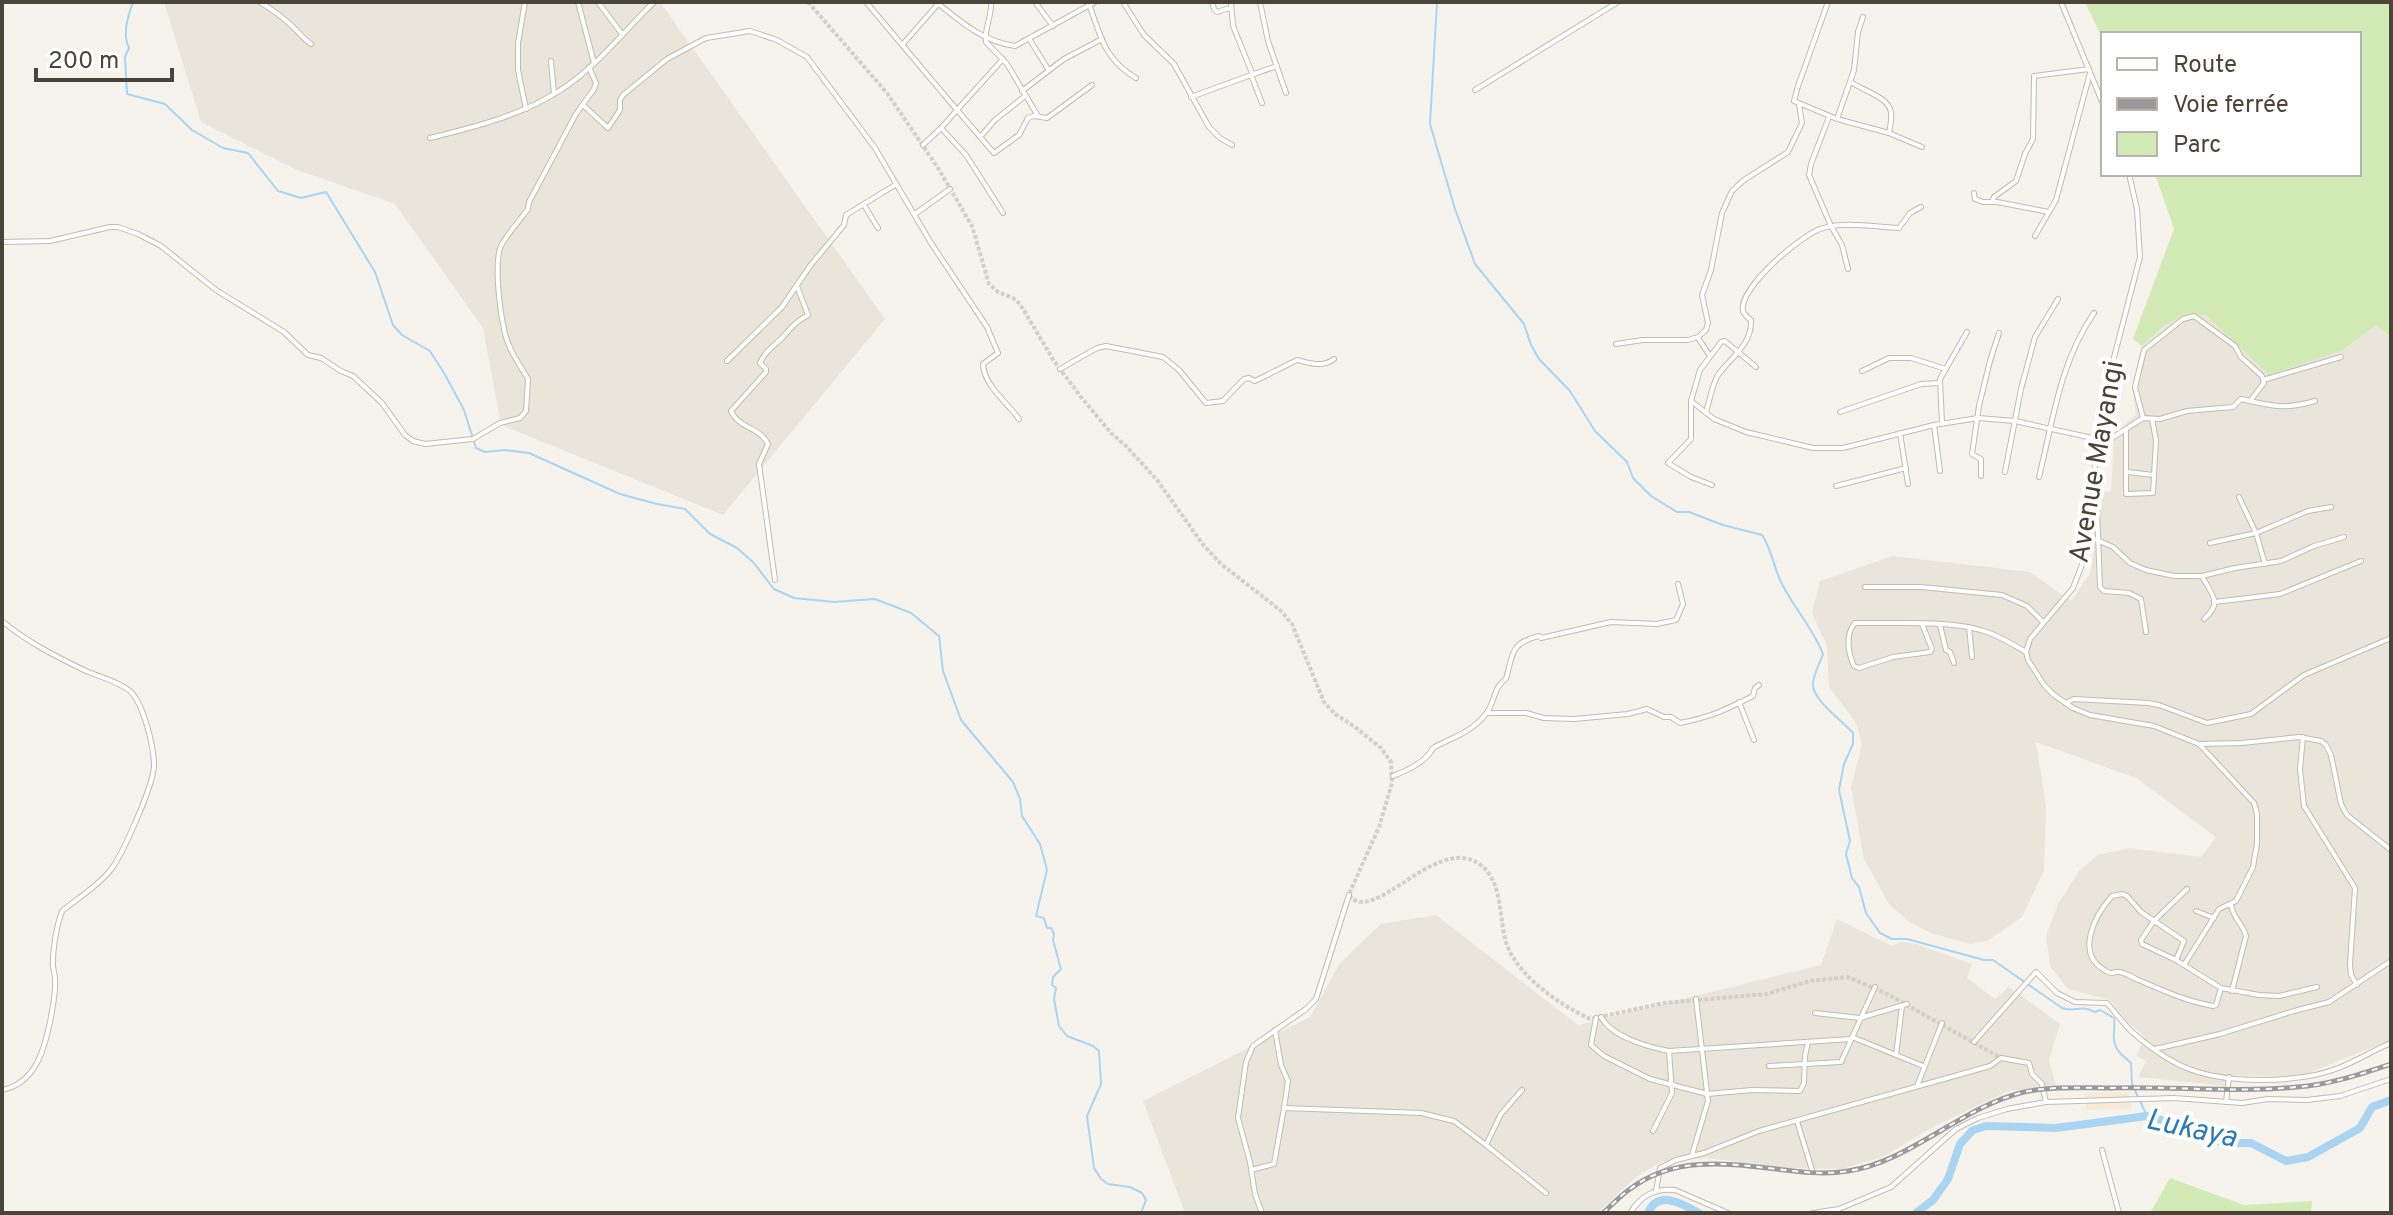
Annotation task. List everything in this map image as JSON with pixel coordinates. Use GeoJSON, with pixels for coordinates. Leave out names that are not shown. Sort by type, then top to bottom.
{"type":"FeatureCollection","features":[{"type":"Feature","properties":{"kind":"street"},"geometry":{"type":"LineString","coordinates":[[260,2],[311,44]]}},
{"type":"Feature","properties":{"kind":"street"},"geometry":{"type":"LineString","coordinates":[[525,2],[518,43],[518,70],[526,109]]}},
{"type":"Feature","properties":{"kind":"street"},"geometry":{"type":"LineString","coordinates":[[2,242],[50,241],[110,227],[138,234],[161,246],[216,290],[284,332],[308,355],[321,358],[353,376],[382,403],[405,435],[413,441],[425,444],[473,439],[500,423],[520,418],[526,411],[528,379],[518,365],[504,329],[497,278],[499,251],[528,209],[529,202],[596,83],[578,2]]}},
{"type":"Feature","properties":{"kind":"street"},"geometry":{"type":"LineString","coordinates":[[598,2],[622,34]]}},
{"type":"Feature","properties":{"kind":"street"},"geometry":{"type":"LineString","coordinates":[[430,138],[526,109],[554,94],[592,65],[654,2]]}},
{"type":"Feature","properties":{"kind":"street"},"geometry":{"type":"LineString","coordinates":[[866,2],[993,152],[997,153],[1019,135],[1028,118],[1047,118],[1092,85]]}},
{"type":"Feature","properties":{"kind":"street"},"geometry":{"type":"LineString","coordinates":[[991,2],[992,11],[985,37],[1003,59],[1038,116]]}},
{"type":"Feature","properties":{"kind":"street"},"geometry":{"type":"LineString","coordinates":[[1035,2],[1053,26]]}},
{"type":"Feature","properties":{"kind":"street"},"geometry":{"type":"LineString","coordinates":[[1123,2],[1144,35],[1174,64],[1209,127],[1232,145]]}},
{"type":"Feature","properties":{"kind":"street"},"geometry":{"type":"LineString","coordinates":[[1212,2],[1217,12],[1231,5],[1233,26],[1262,103]]}},
{"type":"Feature","properties":{"kind":"street"},"geometry":{"type":"LineString","coordinates":[[1260,2],[1268,41],[1286,93]]}},
{"type":"Feature","properties":{"kind":"street"},"geometry":{"type":"LineString","coordinates":[[1475,90],[1609,4],[1618,2]]}},
{"type":"Feature","properties":{"kind":"street"},"geometry":{"type":"LineString","coordinates":[[1828,2],[1794,99],[1829,117],[1889,133],[1922,147]]}},
{"type":"Feature","properties":{"kind":"street"},"geometry":{"type":"LineString","coordinates":[[2061,2],[2101,99]]}},
{"type":"Feature","properties":{"kind":"street"},"geometry":{"type":"LineString","coordinates":[[903,44],[937,3],[976,33],[1011,46],[1030,40],[1091,3],[1102,39],[1117,65],[1136,78]]}},
{"type":"Feature","properties":{"kind":"street"},"geometry":{"type":"LineString","coordinates":[[1837,119],[1851,82],[1863,17]]}},
{"type":"Feature","properties":{"kind":"street"},"geometry":{"type":"LineString","coordinates":[[583,105],[608,128],[620,110],[623,95],[667,59],[706,38],[750,31],[807,57],[871,143],[931,243],[987,327],[998,353],[983,364],[982,369],[994,390],[1019,419]]}},
{"type":"Feature","properties":{"kind":"street"},"geometry":{"type":"LineString","coordinates":[[981,136],[1048,69],[1102,39]]}},
{"type":"Feature","properties":{"kind":"street"},"geometry":{"type":"LineString","coordinates":[[1030,40],[1048,69]]}},
{"type":"Feature","properties":{"kind":"street"},"geometry":{"type":"LineString","coordinates":[[923,145],[1003,59]]}},
{"type":"Feature","properties":{"kind":"street"},"geometry":{"type":"LineString","coordinates":[[551,61],[554,94]]}},
{"type":"Feature","properties":{"kind":"street"},"geometry":{"type":"LineString","coordinates":[[1191,97],[1277,66]]}},
{"type":"Feature","properties":{"kind":"street"},"geometry":{"type":"LineString","coordinates":[[1992,202],[1994,197],[2016,181],[2033,139],[2034,76],[2090,71]]}},
{"type":"Feature","properties":{"kind":"street"},"geometry":{"type":"LineString","coordinates":[[2035,236],[2056,200],[2090,71]]}},
{"type":"Feature","properties":{"kind":"street"},"geometry":{"type":"LineString","coordinates":[[1851,82],[1857,89],[1877,97],[1889,107],[1889,133]]}},
{"type":"Feature","properties":{"kind":"street"},"geometry":{"type":"LineString","coordinates":[[1616,344],[1643,340],[1678,341],[1698,337],[1707,327],[1702,295],[1711,270],[1722,213],[1732,191],[1788,152],[1802,123],[1799,104]]}},
{"type":"Feature","properties":{"kind":"street"},"geometry":{"type":"LineString","coordinates":[[1829,117],[1809,175],[1842,245],[1848,269]]}},
{"type":"Feature","properties":{"kind":"street"},"geometry":{"type":"LineString","coordinates":[[941,128],[966,155],[1003,213]]}},
{"type":"Feature","properties":{"kind":"street","name":"Avenue Mayangi"},"geometry":{"type":"LineString","coordinates":[[2026,652],[2030,639],[2043,621],[2069,594],[2083,562],[2107,381],[2140,257],[2137,209],[2129,176]]}},
{"type":"Feature","properties":{"kind":"street"},"geometry":{"type":"LineString","coordinates":[[727,361],[782,307],[814,260],[844,225],[846,215],[895,185]]}},
{"type":"Feature","properties":{"kind":"street"},"geometry":{"type":"LineString","coordinates":[[915,214],[950,189]]}},
{"type":"Feature","properties":{"kind":"street"},"geometry":{"type":"LineString","coordinates":[[1974,193],[1975,199],[1983,202],[2049,212]]}},
{"type":"Feature","properties":{"kind":"street"},"geometry":{"type":"LineString","coordinates":[[864,205],[878,228]]}},
{"type":"Feature","properties":{"kind":"street"},"geometry":{"type":"LineString","coordinates":[[1706,412],[1716,380],[1739,352],[1750,331],[1751,320],[1743,308],[1754,283],[1774,263],[1812,231],[1831,226],[1899,228],[1910,213],[1921,207]]}},
{"type":"Feature","properties":{"kind":"street"},"geometry":{"type":"LineString","coordinates":[[775,580],[759,464],[768,444],[763,434],[739,424],[731,411],[766,372],[760,363],[763,357],[791,325],[808,315],[797,286]]}},
{"type":"Feature","properties":{"kind":"street"},"geometry":{"type":"LineString","coordinates":[[2005,472],[2035,337],[2058,299]]}},
{"type":"Feature","properties":{"kind":"street"},"geometry":{"type":"LineString","coordinates":[[2039,477],[2064,373],[2079,334],[2094,313]]}},
{"type":"Feature","properties":{"kind":"street"},"geometry":{"type":"LineString","coordinates":[[2143,418],[2135,387],[2144,350],[2183,319],[2194,316],[2235,346],[2241,357],[2254,366],[2264,383],[2250,401]]}},
{"type":"Feature","properties":{"kind":"street"},"geometry":{"type":"LineString","coordinates":[[1942,423],[1940,383],[1967,332]]}},
{"type":"Feature","properties":{"kind":"street"},"geometry":{"type":"LineString","coordinates":[[1981,476],[1981,459],[1972,455],[1990,361],[1999,333]]}},
{"type":"Feature","properties":{"kind":"street"},"geometry":{"type":"LineString","coordinates":[[1698,337],[1710,356]]}},
{"type":"Feature","properties":{"kind":"street"},"geometry":{"type":"LineString","coordinates":[[1712,485],[1668,463],[1691,439],[1691,401],[1700,370],[1723,341],[1756,367]]}},
{"type":"Feature","properties":{"kind":"street"},"geometry":{"type":"LineString","coordinates":[[1060,369],[1106,346],[1162,356],[1179,370],[1206,403],[1223,401],[1244,379],[1255,381],[1297,360],[1313,365],[1334,359]]}},
{"type":"Feature","properties":{"kind":"street"},"geometry":{"type":"LineString","coordinates":[[2263,380],[2341,357]]}},
{"type":"Feature","properties":{"kind":"street"},"geometry":{"type":"LineString","coordinates":[[1862,371],[1889,358],[1911,358],[1947,369]]}},
{"type":"Feature","properties":{"kind":"street"},"geometry":{"type":"LineString","coordinates":[[1840,412],[1921,384],[1940,383]]}},
{"type":"Feature","properties":{"kind":"street"},"geometry":{"type":"LineString","coordinates":[[1691,401],[1714,419],[1746,432],[1813,448],[1843,448],[1942,423],[1978,418],[2015,421],[2106,441],[2143,418],[2160,419],[2187,411],[2233,407],[2241,399],[2266,406],[2286,407],[2315,401]]}},
{"type":"Feature","properties":{"kind":"street"},"geometry":{"type":"LineString","coordinates":[[2126,431],[2126,494],[2153,493],[2156,440],[2152,419]]}},
{"type":"Feature","properties":{"kind":"street"},"geometry":{"type":"LineString","coordinates":[[1934,425],[1940,471]]}},
{"type":"Feature","properties":{"kind":"street"},"geometry":{"type":"LineString","coordinates":[[1900,433],[1908,484]]}},
{"type":"Feature","properties":{"kind":"street"},"geometry":{"type":"LineString","coordinates":[[1836,486],[1906,468]]}},
{"type":"Feature","properties":{"kind":"street"},"geometry":{"type":"LineString","coordinates":[[2127,472],[2154,475]]}},
{"type":"Feature","properties":{"kind":"street"},"geometry":{"type":"LineString","coordinates":[[2239,497],[2256,533],[2265,564]]}},
{"type":"Feature","properties":{"kind":"street"},"geometry":{"type":"LineString","coordinates":[[2210,543],[2256,533],[2308,511],[2331,507]]}},
{"type":"Feature","properties":{"kind":"street"},"geometry":{"type":"LineString","coordinates":[[2089,510],[2097,510],[2101,589],[2129,593],[2141,599],[2146,632]]}},
{"type":"Feature","properties":{"kind":"street"},"geometry":{"type":"LineString","coordinates":[[2097,540],[2146,570],[2174,576],[2202,576],[2281,561],[2344,537]]}},
{"type":"Feature","properties":{"kind":"street"},"geometry":{"type":"LineString","coordinates":[[2215,602],[2280,594],[2361,561]]}},
{"type":"Feature","properties":{"kind":"street"},"geometry":{"type":"LineString","coordinates":[[2202,576],[2215,602],[2214,611],[2204,619]]}},
{"type":"Feature","properties":{"kind":"street"},"geometry":{"type":"LineString","coordinates":[[1393,776],[1412,768],[1439,744],[1467,732],[1488,713],[1493,694],[1506,679],[1513,649],[1518,644],[1539,636],[1609,623],[1655,624],[1676,620],[1683,604],[1678,584]]}},
{"type":"Feature","properties":{"kind":"street"},"geometry":{"type":"LineString","coordinates":[[1865,587],[1924,587],[2002,595],[2027,606],[2043,621]]}},
{"type":"Feature","properties":{"kind":"street"},"geometry":{"type":"LineString","coordinates":[[2,621],[38,646],[121,685],[133,694],[151,743],[154,768],[144,800],[109,872],[62,911],[52,962],[55,999],[41,1059],[21,1081],[10,1089],[2,1090]]}},
{"type":"Feature","properties":{"kind":"street"},"geometry":{"type":"LineString","coordinates":[[1922,624],[1932,649],[1930,652],[1893,657],[1859,668],[1854,666],[1848,650],[1852,625],[1922,624],[1969,627],[2026,652],[2044,685],[2065,703],[2090,715],[2154,726],[2199,744],[2303,737],[2321,741],[2329,750],[2341,804],[2347,815],[2391,850]]}},
{"type":"Feature","properties":{"kind":"street"},"geometry":{"type":"LineString","coordinates":[[1940,625],[1946,650],[1954,663]]}},
{"type":"Feature","properties":{"kind":"street"},"geometry":{"type":"LineString","coordinates":[[1969,627],[1972,657]]}},
{"type":"Feature","properties":{"kind":"street"},"geometry":{"type":"LineString","coordinates":[[2065,703],[2074,699],[2148,703],[2202,722],[2215,722],[2251,714],[2304,675],[2391,638]]}},
{"type":"Feature","properties":{"kind":"street"},"geometry":{"type":"LineString","coordinates":[[1488,713],[1522,712],[1544,718],[1576,719],[1649,709],[1680,723],[1711,717],[1753,696],[1759,685]]}},
{"type":"Feature","properties":{"kind":"street"},"geometry":{"type":"LineString","coordinates":[[1739,702],[1754,740]]}},
{"type":"Feature","properties":{"kind":"street"},"geometry":{"type":"LineString","coordinates":[[2303,737],[2300,769],[2304,806],[2355,888],[2350,964],[2351,975],[2357,985]]}},
{"type":"Feature","properties":{"kind":"street"},"geometry":{"type":"LineString","coordinates":[[2184,965],[2221,907],[2236,901],[2255,860],[2256,808],[2246,793],[2199,744]]}},
{"type":"Feature","properties":{"kind":"street"},"geometry":{"type":"LineString","coordinates":[[2187,889],[2154,921],[2141,940],[2142,944],[2176,960],[2221,988],[2232,991],[2279,996],[2317,987]]}},
{"type":"Feature","properties":{"kind":"street"},"geometry":{"type":"LineString","coordinates":[[1262,1213],[1238,1118],[1246,1062],[1253,1046],[1316,999],[1349,895]]}},
{"type":"Feature","properties":{"kind":"street"},"geometry":{"type":"LineString","coordinates":[[2176,960],[2184,941],[2141,912],[2127,896],[2112,896],[2091,929],[2089,943],[2095,962],[2109,973],[2122,972],[2187,1001],[2215,1006],[2221,988]]}},
{"type":"Feature","properties":{"kind":"street"},"geometry":{"type":"LineString","coordinates":[[2231,905],[2246,936],[2232,991]]}},
{"type":"Feature","properties":{"kind":"street"},"geometry":{"type":"LineString","coordinates":[[2196,911],[2214,918]]}},
{"type":"Feature","properties":{"kind":"street"},"geometry":{"type":"LineString","coordinates":[[2155,1049],[2220,1034],[2329,1002],[2391,961]]}},
{"type":"Feature","properties":{"kind":"street"},"geometry":{"type":"LineString","coordinates":[[1974,1042],[2036,972],[2057,993],[2075,1002],[2107,1003],[2132,1032],[2194,1071],[2229,1077],[2303,1078],[2339,1068],[2391,1043]]}},
{"type":"Feature","properties":{"kind":"street"},"geometry":{"type":"LineString","coordinates":[[1769,1066],[1840,1063],[1875,987]]}},
{"type":"Feature","properties":{"kind":"street"},"geometry":{"type":"LineString","coordinates":[[1692,1155],[1708,1103],[1696,999]]}},
{"type":"Feature","properties":{"kind":"street"},"geometry":{"type":"LineString","coordinates":[[1815,1013],[1860,1018],[1904,1005],[1896,1055]]}},
{"type":"Feature","properties":{"kind":"street"},"geometry":{"type":"LineString","coordinates":[[1808,1042],[1804,1083],[1800,1091],[1752,1090],[1707,1094],[1672,1086],[1631,1070],[1592,1047],[1591,1042],[1599,1018],[1609,1028],[1648,1047],[1669,1051],[1851,1038],[1923,1066]]}},
{"type":"Feature","properties":{"kind":"street"},"geometry":{"type":"LineString","coordinates":[[1917,1086],[1942,1023]]}},
{"type":"Feature","properties":{"kind":"street"},"geometry":{"type":"LineString","coordinates":[[1251,1170],[1274,1164],[1284,1108],[1288,1075],[1281,1065],[1275,1030]]}},
{"type":"Feature","properties":{"kind":"street"},"geometry":{"type":"LineString","coordinates":[[1653,1131],[1671,1095],[1669,1051]]}},
{"type":"Feature","properties":{"kind":"street"},"geometry":{"type":"LineString","coordinates":[[1656,1191],[1660,1168],[1676,1160],[1759,1131],[1990,1066],[2001,1058],[2029,1063],[2032,1074],[2042,1084],[2046,1102]]}},
{"type":"Feature","properties":{"kind":"street"},"geometry":{"type":"LineString","coordinates":[[2226,1102],[2229,1077]]}},
{"type":"Feature","properties":{"kind":"street"},"geometry":{"type":"LineString","coordinates":[[1813,1213],[1839,1209],[1891,1187],[1966,1123],[2003,1110],[2046,1102],[2128,1099],[2247,1103],[2268,1099],[2316,1100],[2343,1095],[2391,1079]]}},
{"type":"Feature","properties":{"kind":"street"},"geometry":{"type":"LineString","coordinates":[[1486,1145],[1501,1114],[1522,1090]]}},
{"type":"Feature","properties":{"kind":"street"},"geometry":{"type":"LineString","coordinates":[[1284,1108],[1421,1113],[1454,1121],[1546,1193]]}},
{"type":"Feature","properties":{"kind":"street"},"geometry":{"type":"LineString","coordinates":[[1797,1121],[1812,1170]]}},
{"type":"Feature","properties":{"kind":"street"},"geometry":{"type":"LineString","coordinates":[[2102,1150],[2119,1213]]}},
{"type":"Feature","properties":{"kind":"street"},"geometry":{"type":"LineString","coordinates":[[1630,1213],[1640,1199],[1656,1191],[1675,1190],[1728,1213]]}},
{"type":"Feature","properties":{"kind":"shaded area"},"geometry":{"type":"Polygon","coordinates":[[[164,2],[660,2],[885,319],[723,515],[501,425],[483,328],[395,204],[295,169],[201,122],[164,2]]]}},
{"type":"Feature","properties":{"kind":"shaded area"},"geometry":{"type":"Polygon","coordinates":[[[2188,313],[2343,350],[2376,325],[2391,337],[2391,1040],[2309,1073],[2288,1077],[2228,1075],[2227,1086],[2138,1077],[2146,1061],[2136,1055],[2145,1037],[2127,1022],[2110,1000],[2068,989],[2050,966],[2046,936],[2058,904],[2079,871],[2098,855],[2129,848],[2201,857],[2216,837],[2136,778],[2036,742],[2046,807],[2044,870],[2022,917],[1987,941],[1970,944],[1931,933],[1908,921],[1889,904],[1864,859],[1851,787],[1862,744],[1856,723],[1829,687],[1827,646],[1812,613],[1820,581],[1893,556],[2030,572],[2071,601],[2090,574],[2102,492],[2111,491],[2114,433],[2136,415],[2132,388],[2142,346],[2176,318],[2188,313]]]}},
{"type":"Feature","properties":{"kind":"shaded area"},"geometry":{"type":"Polygon","coordinates":[[[1436,915],[1578,1025],[1821,965],[1837,919],[1892,946],[1900,942],[1916,944],[1972,964],[1967,978],[1995,999],[2009,987],[2060,1024],[2049,1060],[2056,1086],[2008,1091],[1931,1128],[1883,1157],[1841,1169],[1789,1168],[1707,1158],[1661,1162],[1636,1177],[1597,1213],[1185,1213],[1143,1101],[1310,1017],[1340,963],[1381,924],[1436,915]]]}},
{"type":"Feature","properties":{"kind":"shaded area"},"geometry":{"type":"Polygon","coordinates":[[[2129,1092],[2132,1109],[2086,1110],[2085,1093],[2129,1092]]]}},
{"type":"Feature","properties":{"kind":"green space"},"geometry":{"type":"Polygon","coordinates":[[[2085,2],[2391,2],[2391,337],[2376,325],[2343,350],[2269,375],[2207,316],[2179,317],[2142,346],[2133,339],[2174,229],[2156,176],[2361,176],[2361,32],[2101,32],[2101,36],[2085,2]]]}},
{"type":"Feature","properties":{"kind":"green space"},"geometry":{"type":"Polygon","coordinates":[[[2170,1178],[2244,1205],[2312,1201],[2311,1213],[2150,1213],[2170,1178]]]}},
{"type":"Feature","properties":{"kind":"waterway"},"geometry":{"type":"LineString","coordinates":[[133,2],[126,31],[129,48],[125,57],[127,94],[165,104],[192,130],[223,148],[248,153],[278,191],[301,198],[326,192],[375,272],[393,325],[402,335],[430,351],[444,373],[464,410],[476,448],[485,452],[505,450],[529,453],[620,494],[685,509],[710,534],[737,548],[753,562],[774,589],[794,598],[834,602],[875,599],[911,613],[939,636],[943,671],[961,720],[1013,782],[1020,799],[1022,816],[1040,844],[1047,870],[1036,916],[1044,918],[1047,928],[1051,928],[1054,934],[1061,969],[1053,977],[1052,985],[1056,988],[1054,999],[1059,1026],[1067,1036],[1099,1051],[1101,1084],[1087,1116],[1094,1168],[1108,1184],[1130,1187],[1142,1193],[1146,1200],[1141,1213]]}},
{"type":"Feature","properties":{"kind":"waterway"},"geometry":{"type":"LineString","coordinates":[[1437,2],[1430,124],[1475,264],[1524,324],[1539,359],[1570,391],[1595,431],[1627,462],[1633,478],[1651,496],[1677,512],[1689,512],[1762,535],[1781,582],[1823,654],[1813,684],[1817,697],[1853,733],[1853,744],[1844,764],[1839,790],[1850,841],[1846,854],[1866,913],[1880,933],[1892,939],[1907,939],[1993,960],[2062,1008],[2100,1010],[2114,1018],[2115,1044],[2131,1063],[2132,1084],[2147,1116]]}},
{"type":"Feature","properties":{"kind":"waterway","name":"Lukaya"},"geometry":{"type":"LineString","coordinates":[[1916,1213],[1933,1200],[1948,1179],[1960,1144],[1973,1130],[1986,1126],[2056,1128],[2147,1116],[2223,1143],[2251,1143],[2286,1161],[2308,1157],[2360,1128],[2372,1107],[2391,1100]]}},
{"type":"Feature","properties":{"kind":"waterway","name":"Lukaya"},"geometry":{"type":"LineString","coordinates":[[1648,1213],[1652,1205],[1664,1200],[1699,1213]]}},
{"type":"Feature","properties":{"kind":"tunnel"},"geometry":{"type":"LineString","coordinates":[[808,2],[887,93],[938,168],[972,226],[989,284],[1020,304],[1054,361],[1081,397],[1157,480],[1204,546],[1221,564],[1280,610],[1292,624],[1324,702],[1335,714],[1381,748],[1391,762],[1392,783],[1379,827],[1349,895],[1359,902],[1372,900],[1441,862],[1459,858],[1476,862],[1486,870],[1497,891],[1506,941],[1517,963],[1545,992],[1590,1019],[1664,1003],[1767,994],[1810,981],[1848,977],[1889,995],[2001,1058]]}},
{"type":"Feature","properties":{"kind":"railway"},"geometry":{"type":"LineString","coordinates":[[1603,1213],[1647,1178],[1682,1167],[1719,1164],[1821,1173],[1871,1166],[1979,1109],[2024,1092],[2066,1088],[2297,1087],[2333,1081],[2391,1064]]}}]}
